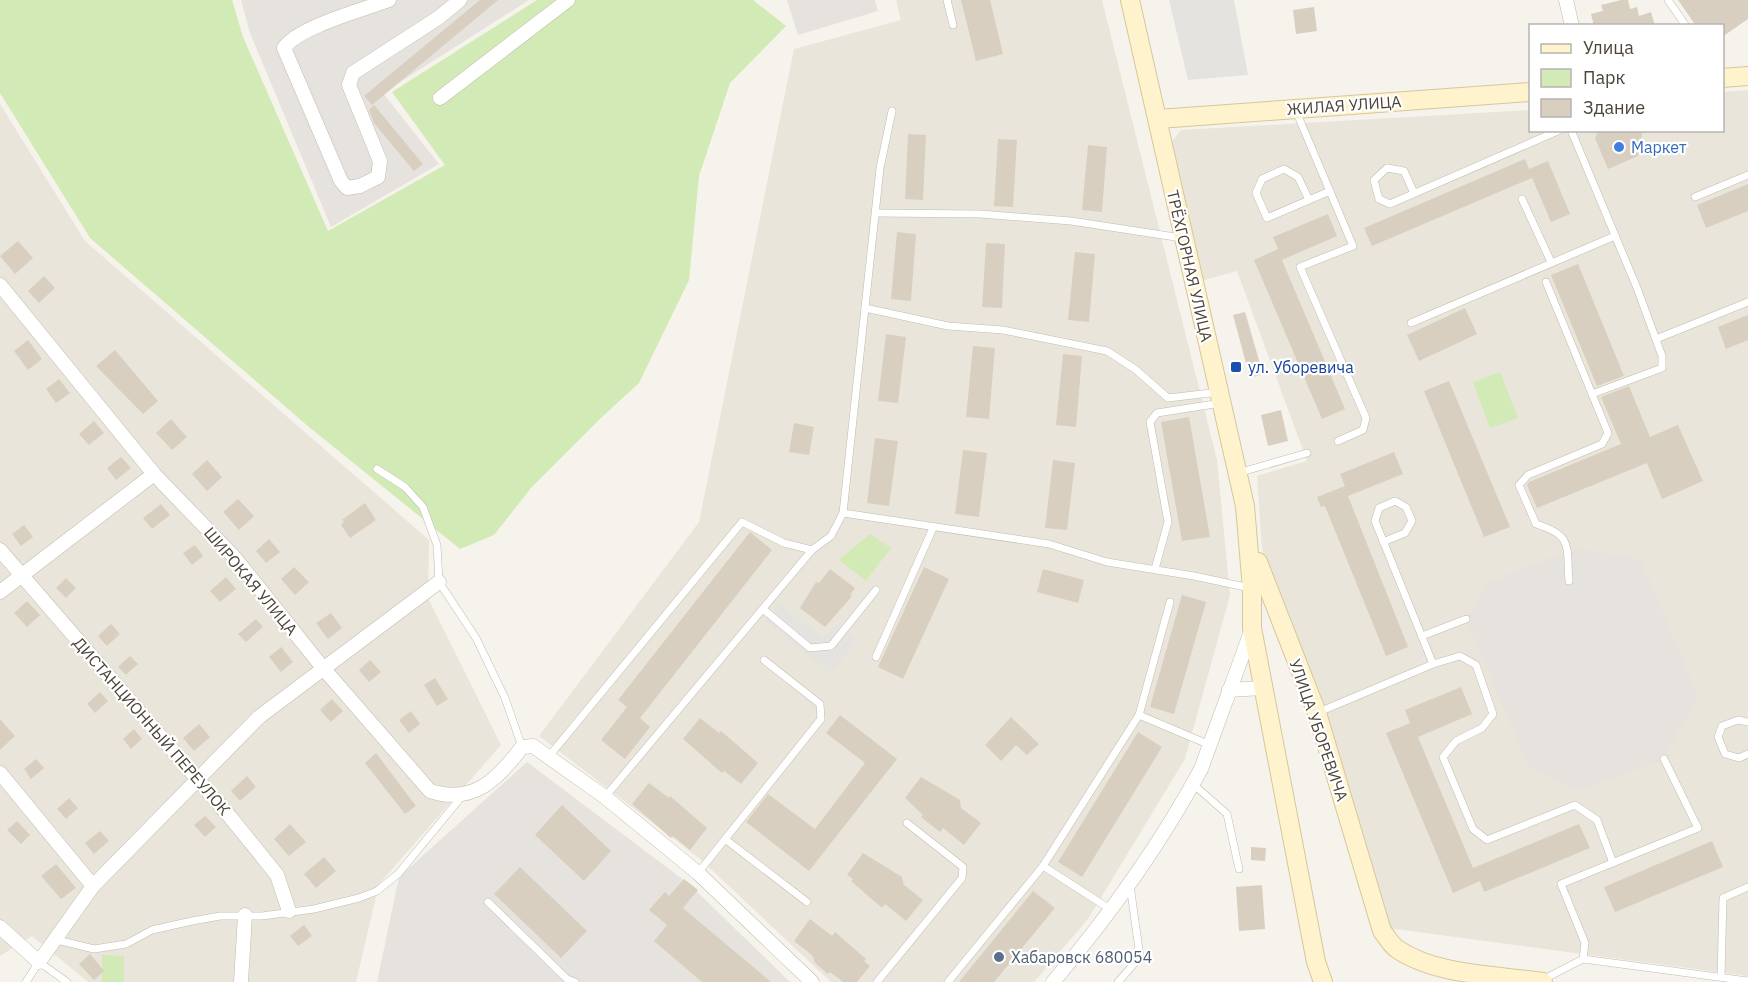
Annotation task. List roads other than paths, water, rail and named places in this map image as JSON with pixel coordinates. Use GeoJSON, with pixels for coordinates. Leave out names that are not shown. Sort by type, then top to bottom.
{"type":"FeatureCollection","features":[{"type":"Feature","properties":{"kind":"main road","name":"ТРЁХГОРНАЯ УЛИЦА"},"geometry":{"type":"LineString","coordinates":[[1130,0],[1249,532]]}},
{"type":"Feature","properties":{"kind":"main road"},"geometry":{"type":"LineString","coordinates":[[1724,78],[1748,76]]}},
{"type":"Feature","properties":{"kind":"main road","name":"ЖИЛАЯ УЛИЦА"},"geometry":{"type":"LineString","coordinates":[[1158,119],[1529,92]]}},
{"type":"Feature","properties":{"kind":"main road"},"geometry":{"type":"LineString","coordinates":[[1249,532],[1252,628],[1316,962],[1323,982]]}},
{"type":"Feature","properties":{"kind":"main road","name":"УЛИЦА УБОРЕВИЧА"},"geometry":{"type":"LineString","coordinates":[[1249,532],[1269,596],[1317,713],[1382,932],[1395,948],[1415,959],[1480,976]]}},
{"type":"Feature","properties":{"kind":"main road"},"geometry":{"type":"LineString","coordinates":[[1462,982],[1480,976],[1543,982]]}},
{"type":"Feature","properties":{"kind":"street"},"geometry":{"type":"LineString","coordinates":[[389,0],[305,32],[289,40],[284,48],[341,181],[347,188],[360,186],[378,177],[380,162],[349,85],[353,74],[438,18],[460,0]]}},
{"type":"Feature","properties":{"kind":"street"},"geometry":{"type":"LineString","coordinates":[[440,98],[568,0]]}},
{"type":"Feature","properties":{"kind":"street"},"geometry":{"type":"LineString","coordinates":[[1566,0],[1572,24]]}},
{"type":"Feature","properties":{"kind":"street","name":"ШИРОКАЯ УЛИЦА"},"geometry":{"type":"LineString","coordinates":[[0,285],[154,474],[235,558],[323,668],[430,791],[448,797],[465,794],[489,783],[508,766],[522,747]]}},
{"type":"Feature","properties":{"kind":"street"},"geometry":{"type":"LineString","coordinates":[[0,592],[20,574],[154,474]]}},
{"type":"Feature","properties":{"kind":"street","name":"ДИСТАНЦИОННЫЙ ПЕРЕУЛОК"},"geometry":{"type":"LineString","coordinates":[[0,550],[198,778],[277,875],[289,911]]}},
{"type":"Feature","properties":{"kind":"street"},"geometry":{"type":"LineString","coordinates":[[0,927],[39,962],[57,940],[93,886],[259,717],[439,582]]}},
{"type":"Feature","properties":{"kind":"street"},"geometry":{"type":"LineString","coordinates":[[1053,982],[1151,854],[1193,784],[1210,745],[1252,628]]}},
{"type":"Feature","properties":{"kind":"street"},"geometry":{"type":"LineString","coordinates":[[1229,690],[1262,688]]}},
{"type":"Feature","properties":{"kind":"street"},"geometry":{"type":"LineString","coordinates":[[522,747],[533,746],[550,755],[605,797],[698,873],[812,982]]}},
{"type":"Feature","properties":{"kind":"street"},"geometry":{"type":"LineString","coordinates":[[0,773],[93,886]]}},
{"type":"Feature","properties":{"kind":"street"},"geometry":{"type":"LineString","coordinates":[[241,982],[245,915]]}},
{"type":"Feature","properties":{"kind":"lane"},"geometry":{"type":"LineString","coordinates":[[947,0],[953,25]]}},
{"type":"Feature","properties":{"kind":"lane"},"geometry":{"type":"LineString","coordinates":[[1668,0],[1685,24]]}},
{"type":"Feature","properties":{"kind":"lane"},"geometry":{"type":"LineString","coordinates":[[1295,109],[1353,246],[1300,267],[1366,418],[1362,430],[1338,441]]}},
{"type":"Feature","properties":{"kind":"lane"},"geometry":{"type":"LineString","coordinates":[[605,797],[812,550],[831,536],[843,513],[880,168],[892,111]]}},
{"type":"Feature","properties":{"kind":"lane"},"geometry":{"type":"LineString","coordinates":[[1414,193],[1404,171],[1387,168],[1374,180],[1380,199],[1390,204],[1555,132]]}},
{"type":"Feature","properties":{"kind":"lane"},"geometry":{"type":"LineString","coordinates":[[1572,132],[1616,236],[1662,357],[1662,368],[1592,394]]}},
{"type":"Feature","properties":{"kind":"lane"},"geometry":{"type":"LineString","coordinates":[[1309,200],[1298,177],[1284,169],[1262,179],[1256,193],[1267,218],[1330,192]]}},
{"type":"Feature","properties":{"kind":"lane"},"geometry":{"type":"LineString","coordinates":[[1695,197],[1748,175]]}},
{"type":"Feature","properties":{"kind":"lane"},"geometry":{"type":"LineString","coordinates":[[1522,199],[1551,262]]}},
{"type":"Feature","properties":{"kind":"lane"},"geometry":{"type":"LineString","coordinates":[[876,213],[980,214],[1071,221],[1184,238]]}},
{"type":"Feature","properties":{"kind":"lane"},"geometry":{"type":"LineString","coordinates":[[1411,323],[1616,236]]}},
{"type":"Feature","properties":{"kind":"lane"},"geometry":{"type":"LineString","coordinates":[[1546,282],[1608,434],[1602,444],[1528,475],[1519,485],[1536,524],[1558,531],[1565,539],[1569,581]]}},
{"type":"Feature","properties":{"kind":"lane"},"geometry":{"type":"LineString","coordinates":[[1656,339],[1748,302]]}},
{"type":"Feature","properties":{"kind":"lane"},"geometry":{"type":"LineString","coordinates":[[866,308],[948,326],[1003,330],[1107,351],[1135,369],[1168,398],[1220,398]]}},
{"type":"Feature","properties":{"kind":"lane"},"geometry":{"type":"LineString","coordinates":[[1155,569],[1168,522],[1150,422],[1157,413],[1220,398]]}},
{"type":"Feature","properties":{"kind":"lane"},"geometry":{"type":"LineString","coordinates":[[1237,473],[1307,453]]}},
{"type":"Feature","properties":{"kind":"lane"},"geometry":{"type":"LineString","coordinates":[[377,469],[405,487],[423,507],[437,546],[439,582],[476,638],[505,698],[522,747]]}},
{"type":"Feature","properties":{"kind":"lane"},"geometry":{"type":"LineString","coordinates":[[1383,542],[1405,533],[1412,521],[1406,507],[1395,501],[1379,508],[1375,521],[1383,542],[1433,664]]}},
{"type":"Feature","properties":{"kind":"lane"},"geometry":{"type":"LineString","coordinates":[[843,513],[1049,544],[1107,562],[1155,569],[1252,589]]}},
{"type":"Feature","properties":{"kind":"lane"},"geometry":{"type":"LineString","coordinates":[[550,755],[742,522],[784,543],[812,550]]}},
{"type":"Feature","properties":{"kind":"lane"},"geometry":{"type":"LineString","coordinates":[[876,657],[933,528]]}},
{"type":"Feature","properties":{"kind":"lane"},"geometry":{"type":"LineString","coordinates":[[763,609],[810,648],[831,646],[876,590]]}},
{"type":"Feature","properties":{"kind":"lane"},"geometry":{"type":"LineString","coordinates":[[948,982],[1043,866],[1138,715],[1170,602]]}},
{"type":"Feature","properties":{"kind":"lane"},"geometry":{"type":"LineString","coordinates":[[1422,636],[1466,619]]}},
{"type":"Feature","properties":{"kind":"lane"},"geometry":{"type":"LineString","coordinates":[[1317,713],[1433,664],[1460,656],[1476,665],[1493,714],[1482,728],[1456,741],[1443,757],[1473,830],[1487,840],[1575,805],[1597,820],[1613,863]]}},
{"type":"Feature","properties":{"kind":"lane"},"geometry":{"type":"LineString","coordinates":[[698,873],[821,719],[820,704],[764,660]]}},
{"type":"Feature","properties":{"kind":"lane"},"geometry":{"type":"LineString","coordinates":[[1138,715],[1210,745]]}},
{"type":"Feature","properties":{"kind":"lane"},"geometry":{"type":"LineString","coordinates":[[1748,722],[1738,720],[1722,726],[1718,737],[1725,754],[1739,758],[1748,754]]}},
{"type":"Feature","properties":{"kind":"lane"},"geometry":{"type":"LineString","coordinates":[[1583,959],[1585,943],[1561,884],[1698,828],[1664,759]]}},
{"type":"Feature","properties":{"kind":"lane"},"geometry":{"type":"LineString","coordinates":[[1193,784],[1227,814],[1239,869]]}},
{"type":"Feature","properties":{"kind":"lane"},"geometry":{"type":"LineString","coordinates":[[57,940],[94,950],[126,944],[152,930],[192,921],[219,916],[262,916],[314,909],[377,891],[398,874],[465,794]]}},
{"type":"Feature","properties":{"kind":"lane"},"geometry":{"type":"LineString","coordinates":[[877,982],[962,878],[963,867],[907,823]]}},
{"type":"Feature","properties":{"kind":"lane"},"geometry":{"type":"LineString","coordinates":[[725,839],[807,902]]}},
{"type":"Feature","properties":{"kind":"lane"},"geometry":{"type":"LineString","coordinates":[[1043,866],[1110,909]]}},
{"type":"Feature","properties":{"kind":"lane"},"geometry":{"type":"LineString","coordinates":[[1118,982],[1140,957],[1130,883]]}},
{"type":"Feature","properties":{"kind":"lane"},"geometry":{"type":"LineString","coordinates":[[1721,978],[1723,898],[1748,887]]}},
{"type":"Feature","properties":{"kind":"lane"},"geometry":{"type":"LineString","coordinates":[[488,902],[567,979],[575,982]]}},
{"type":"Feature","properties":{"kind":"lane"},"geometry":{"type":"LineString","coordinates":[[1539,981],[1583,959],[1748,981]]}},
{"type":"Feature","properties":{"kind":"lane"},"geometry":{"type":"LineString","coordinates":[[26,982],[39,962],[67,982]]}},
{"type":"Feature","properties":{"kind":"place","name":"Маркет"},"geometry":{"type":"Point","coordinates":[1619,147]}},
{"type":"Feature","properties":{"kind":"place","name":"ул. Уборевича"},"geometry":{"type":"Point","coordinates":[1236,367]}},
{"type":"Feature","properties":{"kind":"place","name":"Хабаровск 680054"},"geometry":{"type":"Point","coordinates":[999,957]}}]}
